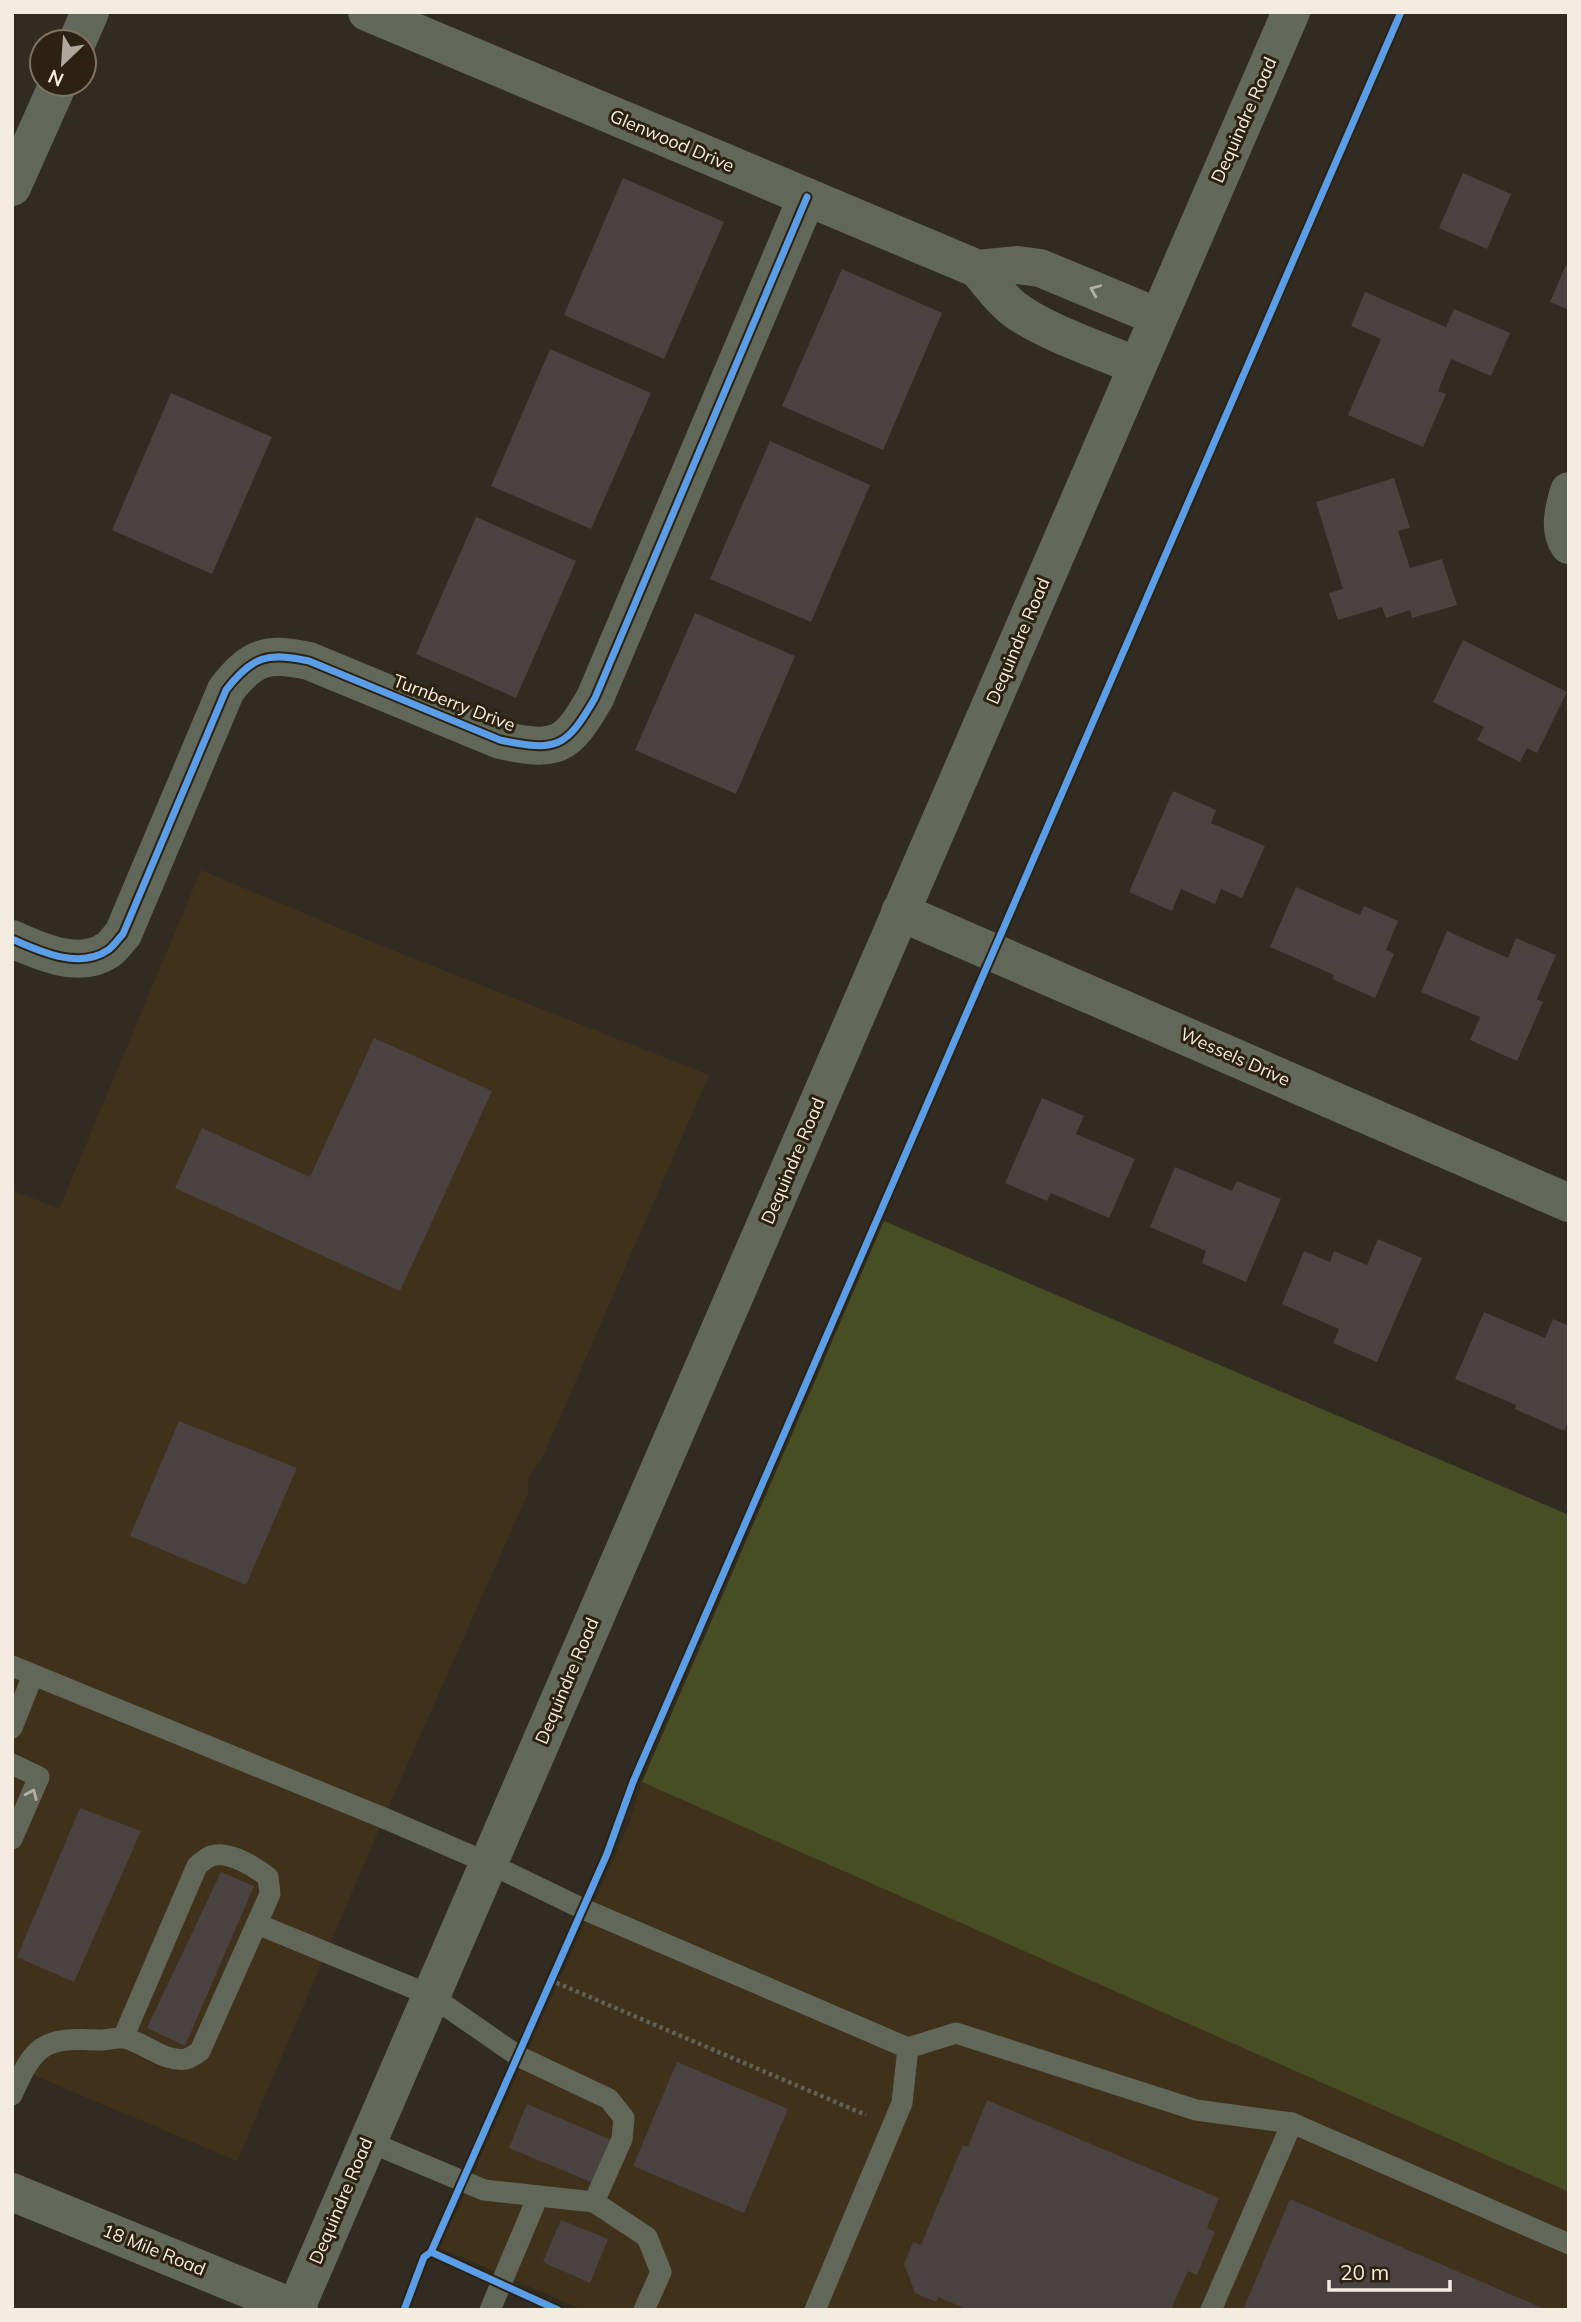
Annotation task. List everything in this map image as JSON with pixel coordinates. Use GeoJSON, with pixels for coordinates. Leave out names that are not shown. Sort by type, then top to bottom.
{"type":"FeatureCollection","features":[{"type":"Feature","properties":{"kind":"main road","name":"Dequindre Road"},"geometry":{"type":"LineString","coordinates":[[296,2309],[1291,12]]}},
{"type":"Feature","properties":{"kind":"main road","name":"18 Mile Road"},"geometry":{"type":"LineString","coordinates":[[12,2192],[296,2309]]}},
{"type":"Feature","properties":{"kind":"street","name":"Glenwood Drive"},"geometry":{"type":"LineString","coordinates":[[367,12],[978,269],[1016,311],[1042,326],[1137,366]]}},
{"type":"Feature","properties":{"kind":"street"},"geometry":{"type":"LineString","coordinates":[[12,187],[52,98]]}},
{"type":"Feature","properties":{"kind":"street","name":"Turnberry Drive"},"geometry":{"type":"LineString","coordinates":[[12,939],[46,953],[67,958],[89,957],[107,951],[122,934],[226,690],[241,670],[263,658],[282,655],[309,661],[500,740],[529,747],[551,746],[577,729],[595,698],[807,197]]}},
{"type":"Feature","properties":{"kind":"street","name":"Glenwood Drive"},"geometry":{"type":"LineString","coordinates":[[978,269],[1017,265],[1040,268],[1158,317]]}},
{"type":"Feature","properties":{"kind":"street"},"geometry":{"type":"LineString","coordinates":[[1569,491],[1562,513],[1564,537],[1569,545]]}},
{"type":"Feature","properties":{"kind":"street","name":"Wessels Drive"},"geometry":{"type":"LineString","coordinates":[[900,912],[1569,1203]]}},
{"type":"Feature","properties":{"kind":"lane"},"geometry":{"type":"LineString","coordinates":[[12,1666],[488,1863],[581,1908],[908,2048],[956,2033],[1196,2110],[1292,2123],[1569,2244]]}},
{"type":"Feature","properties":{"kind":"lane"},"geometry":{"type":"LineString","coordinates":[[12,1728],[33,1675]]}},
{"type":"Feature","properties":{"kind":"lane"},"geometry":{"type":"LineString","coordinates":[[12,1765],[39,1777],[12,1839]]}},
{"type":"Feature","properties":{"kind":"lane"},"geometry":{"type":"LineString","coordinates":[[12,2095],[33,2054],[50,2042],[75,2038],[123,2038],[172,2057],[186,2059],[200,2052],[270,1894],[268,1877],[256,1868],[222,1854],[209,1856],[197,1866],[123,2038]]}},
{"type":"Feature","properties":{"kind":"lane"},"geometry":{"type":"LineString","coordinates":[[257,1924],[430,1995],[518,2056],[609,2099],[624,2118],[622,2140],[594,2202]]}},
{"type":"Feature","properties":{"kind":"lane"},"geometry":{"type":"LineString","coordinates":[[815,2310],[902,2103],[908,2048]]}},
{"type":"Feature","properties":{"kind":"lane"},"geometry":{"type":"LineString","coordinates":[[1211,2310],[1292,2123]]}},
{"type":"Feature","properties":{"kind":"lane"},"geometry":{"type":"LineString","coordinates":[[367,2141],[484,2190],[594,2202],[647,2237],[661,2272],[644,2310]]}},
{"type":"Feature","properties":{"kind":"lane"},"geometry":{"type":"LineString","coordinates":[[490,2310],[538,2196]]}},
{"type":"Feature","properties":{"kind":"path"},"geometry":{"type":"LineString","coordinates":[[545,1991],[555,1969]]}},
{"type":"Feature","properties":{"kind":"path"},"geometry":{"type":"LineString","coordinates":[[550,1980],[873,2118]]}},
{"type":"Feature","properties":{"kind":"shaded area"},"geometry":{"type":"Polygon","coordinates":[[[201,870],[382,946],[709,1075],[541,1461],[528,1480],[528,1493],[395,1792],[237,2161],[12,2066],[12,1190],[59,1209],[201,870]]]}},
{"type":"Feature","properties":{"kind":"shaded area"},"geometry":{"type":"Polygon","coordinates":[[[642,1782],[1569,2192],[1569,2310],[583,2310],[440,2248],[629,1824],[642,1782]]]}},
{"type":"Feature","properties":{"kind":"green space"},"geometry":{"type":"Polygon","coordinates":[[[884,1221],[1569,1515],[1569,2192],[642,1782],[884,1221]]]}},
{"type":"Feature","properties":{"kind":"building"},"geometry":{"type":"Polygon","coordinates":[[[1463,173],[1511,194],[1487,249],[1439,228],[1463,173]]]}},
{"type":"Feature","properties":{"kind":"building"},"geometry":{"type":"Polygon","coordinates":[[[623,178],[724,222],[664,359],[564,315],[623,178]]]}},
{"type":"Feature","properties":{"kind":"building"},"geometry":{"type":"Polygon","coordinates":[[[1566,265],[1569,267],[1569,310],[1550,302],[1566,265]]]}},
{"type":"Feature","properties":{"kind":"building"},"geometry":{"type":"Polygon","coordinates":[[[842,269],[942,313],[883,450],[782,406],[842,269]]]}},
{"type":"Feature","properties":{"kind":"building"},"geometry":{"type":"Polygon","coordinates":[[[1365,292],[1446,327],[1454,309],[1510,333],[1491,376],[1451,359],[1438,391],[1446,394],[1423,447],[1348,415],[1381,339],[1351,326],[1365,292]]]}},
{"type":"Feature","properties":{"kind":"building"},"geometry":{"type":"Polygon","coordinates":[[[550,349],[651,393],[591,529],[491,486],[550,349]]]}},
{"type":"Feature","properties":{"kind":"building"},"geometry":{"type":"Polygon","coordinates":[[[171,393],[272,437],[212,574],[112,530],[171,393]]]}},
{"type":"Feature","properties":{"kind":"building"},"geometry":{"type":"Polygon","coordinates":[[[770,441],[870,485],[811,622],[710,579],[770,441]]]}},
{"type":"Feature","properties":{"kind":"building"},"geometry":{"type":"Polygon","coordinates":[[[1394,478],[1410,528],[1398,531],[1410,568],[1442,559],[1457,605],[1412,618],[1410,610],[1386,618],[1382,607],[1338,620],[1329,593],[1343,589],[1316,502],[1394,478]]]}},
{"type":"Feature","properties":{"kind":"building"},"geometry":{"type":"Polygon","coordinates":[[[476,517],[576,561],[516,698],[416,654],[476,517]]]}},
{"type":"Feature","properties":{"kind":"building"},"geometry":{"type":"Polygon","coordinates":[[[695,613],[795,656],[736,794],[635,750],[695,613]]]}},
{"type":"Feature","properties":{"kind":"building"},"geometry":{"type":"Polygon","coordinates":[[[1463,640],[1567,692],[1537,753],[1527,748],[1520,762],[1477,740],[1484,727],[1433,702],[1463,640]]]}},
{"type":"Feature","properties":{"kind":"building"},"geometry":{"type":"Polygon","coordinates":[[[1173,791],[1216,810],[1211,823],[1265,846],[1242,898],[1221,889],[1215,904],[1181,889],[1172,911],[1129,892],[1173,791]]]}},
{"type":"Feature","properties":{"kind":"building"},"geometry":{"type":"Polygon","coordinates":[[[1296,887],[1360,915],[1364,906],[1398,921],[1386,950],[1394,954],[1375,998],[1332,979],[1334,975],[1270,947],[1296,887]]]}},
{"type":"Feature","properties":{"kind":"building"},"geometry":{"type":"Polygon","coordinates":[[[1447,931],[1508,958],[1516,938],[1556,955],[1537,999],[1543,1002],[1517,1061],[1470,1040],[1480,1017],[1421,992],[1447,931]]]}},
{"type":"Feature","properties":{"kind":"building"},"geometry":{"type":"Polygon","coordinates":[[[374,1038],[492,1091],[400,1291],[175,1188],[202,1128],[310,1177],[374,1038]]]}},
{"type":"Feature","properties":{"kind":"building"},"geometry":{"type":"Polygon","coordinates":[[[1042,1098],[1084,1116],[1076,1134],[1135,1159],[1109,1218],[1051,1193],[1047,1201],[1005,1183],[1042,1098]]]}},
{"type":"Feature","properties":{"kind":"building"},"geometry":{"type":"Polygon","coordinates":[[[1175,1167],[1232,1191],[1237,1181],[1281,1199],[1246,1282],[1202,1263],[1206,1251],[1150,1227],[1175,1167]]]}},
{"type":"Feature","properties":{"kind":"building"},"geometry":{"type":"Polygon","coordinates":[[[1378,1239],[1422,1258],[1377,1362],[1333,1343],[1339,1329],[1282,1304],[1304,1251],[1330,1262],[1334,1251],[1367,1265],[1378,1239]]]}},
{"type":"Feature","properties":{"kind":"building"},"geometry":{"type":"Polygon","coordinates":[[[1484,1312],[1545,1338],[1553,1319],[1569,1326],[1569,1420],[1564,1431],[1515,1409],[1516,1405],[1455,1379],[1484,1312]]]}},
{"type":"Feature","properties":{"kind":"building"},"geometry":{"type":"Polygon","coordinates":[[[179,1421],[297,1468],[246,1585],[130,1536],[179,1421]]]}},
{"type":"Feature","properties":{"kind":"building"},"geometry":{"type":"Polygon","coordinates":[[[80,1808],[141,1831],[74,1982],[17,1957],[80,1808]]]}},
{"type":"Feature","properties":{"kind":"building"},"geometry":{"type":"Polygon","coordinates":[[[221,1872],[254,1886],[185,2046],[147,2028],[221,1872]]]}},
{"type":"Feature","properties":{"kind":"building"},"geometry":{"type":"Polygon","coordinates":[[[677,2062],[788,2109],[744,2213],[633,2166],[677,2062]]]}},
{"type":"Feature","properties":{"kind":"building"},"geometry":{"type":"Polygon","coordinates":[[[987,2100],[1219,2198],[1207,2228],[1215,2232],[1197,2275],[1188,2271],[1171,2310],[969,2310],[938,2297],[936,2302],[915,2293],[904,2264],[913,2242],[921,2245],[963,2145],[968,2147],[987,2100]]]}},
{"type":"Feature","properties":{"kind":"building"},"geometry":{"type":"Polygon","coordinates":[[[527,2104],[611,2140],[593,2183],[509,2148],[527,2104]]]}},
{"type":"Feature","properties":{"kind":"building"},"geometry":{"type":"Polygon","coordinates":[[[1290,2199],[1547,2310],[1243,2310],[1290,2199]]]}},
{"type":"Feature","properties":{"kind":"building"},"geometry":{"type":"Polygon","coordinates":[[[561,2220],[608,2239],[590,2283],[543,2262],[561,2220]]]}},
{"type":"Feature","properties":{"kind":"cycle path"},"geometry":{"type":"LineString","coordinates":[[431,2252],[607,1854],[633,1782],[1401,12]]}},
{"type":"Feature","properties":{"kind":"cycle path"},"geometry":{"type":"LineString","coordinates":[[12,939],[47,953],[72,958],[97,956],[114,945],[123,934],[226,690],[244,670],[262,659],[282,657],[309,661],[500,740],[535,746],[558,742],[567,736],[595,698],[807,197]]}},
{"type":"Feature","properties":{"kind":"cycle path"},"geometry":{"type":"LineString","coordinates":[[404,2310],[424,2257],[431,2252],[558,2310]]}}]}
